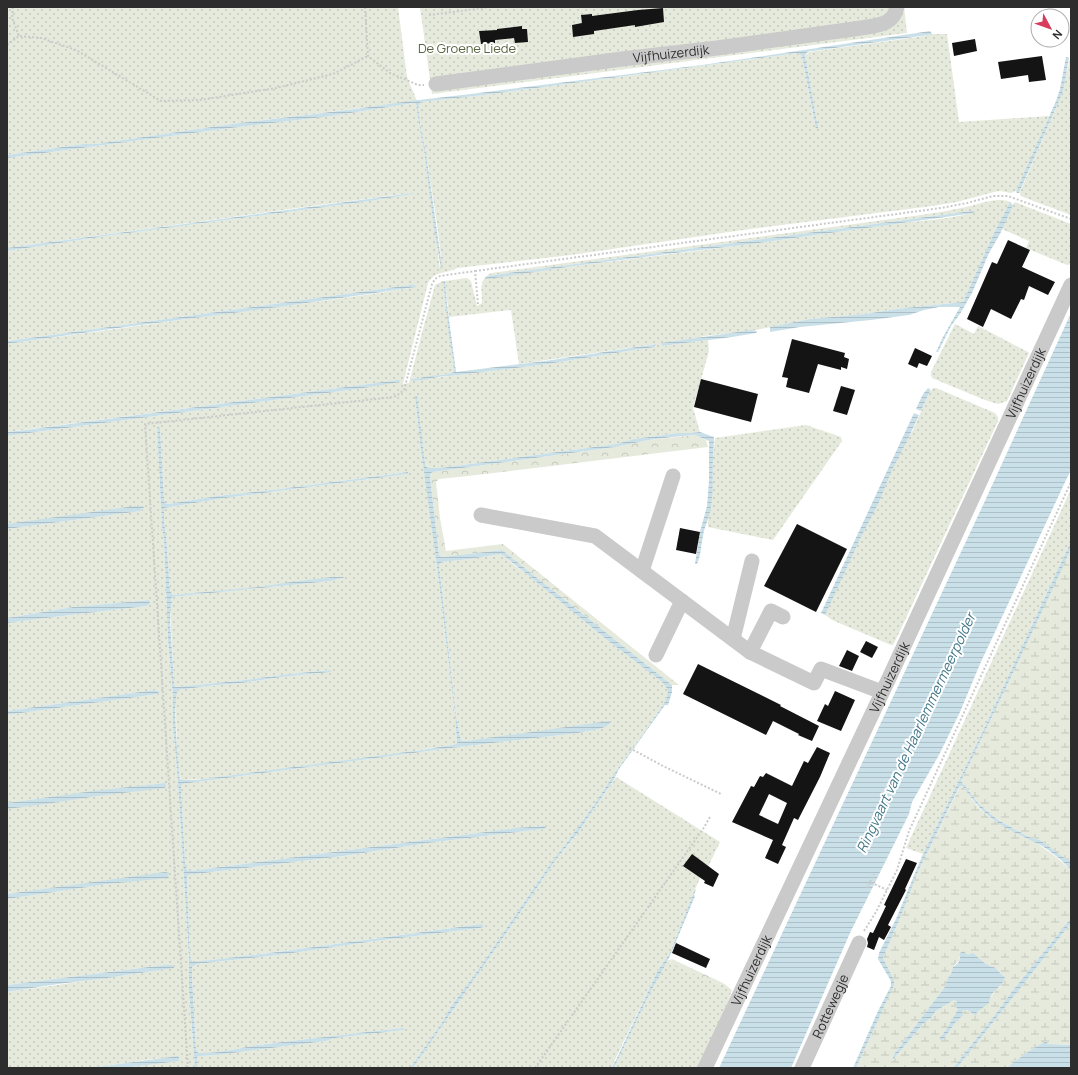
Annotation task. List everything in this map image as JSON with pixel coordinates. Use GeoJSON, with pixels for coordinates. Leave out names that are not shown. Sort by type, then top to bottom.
{"type":"FeatureCollection","features":[{"type":"Feature","properties":{"kind":"street","name":"Vijfhuizerdijk"},"geometry":{"type":"LineString","coordinates":[[436,84],[861,28],[882,24],[889,21],[896,12],[897,7]]}},
{"type":"Feature","properties":{"kind":"street","name":"Vijfhuizerdijk"},"geometry":{"type":"LineString","coordinates":[[705,1068],[1071,285]]}},
{"type":"Feature","properties":{"kind":"street"},"geometry":{"type":"LineString","coordinates":[[642,571],[673,476]]}},
{"type":"Feature","properties":{"kind":"street"},"geometry":{"type":"LineString","coordinates":[[481,515],[595,536],[750,652],[814,683],[821,669],[882,692]]}},
{"type":"Feature","properties":{"kind":"street"},"geometry":{"type":"LineString","coordinates":[[733,639],[752,561]]}},
{"type":"Feature","properties":{"kind":"street"},"geometry":{"type":"LineString","coordinates":[[656,655],[682,601]]}},
{"type":"Feature","properties":{"kind":"street"},"geometry":{"type":"LineString","coordinates":[[750,652],[771,611],[783,617]]}},
{"type":"Feature","properties":{"kind":"street","name":"Rottewegje"},"geometry":{"type":"LineString","coordinates":[[802,1068],[859,943]]}},
{"type":"Feature","properties":{"kind":"path"},"geometry":{"type":"LineString","coordinates":[[13,7],[12,18],[19,36]]}},
{"type":"Feature","properties":{"kind":"path"},"geometry":{"type":"LineString","coordinates":[[365,7],[368,56],[390,73],[418,85],[436,84]]}},
{"type":"Feature","properties":{"kind":"path"},"geometry":{"type":"LineString","coordinates":[[429,15],[490,7]]}},
{"type":"Feature","properties":{"kind":"path"},"geometry":{"type":"LineString","coordinates":[[7,44],[19,36],[41,38],[76,50],[161,102],[200,100],[276,88],[333,74],[368,56]]}},
{"type":"Feature","properties":{"kind":"path"},"geometry":{"type":"LineString","coordinates":[[188,1068],[145,424],[394,397],[404,390],[432,284],[435,279],[440,276],[941,208],[992,196],[1008,196],[1071,220]]}},
{"type":"Feature","properties":{"kind":"path"},"geometry":{"type":"LineString","coordinates":[[475,271],[478,304]]}},
{"type":"Feature","properties":{"kind":"path"},"geometry":{"type":"LineString","coordinates":[[859,943],[865,928],[876,912],[897,870],[909,831],[1071,482]]}},
{"type":"Feature","properties":{"kind":"path"},"geometry":{"type":"LineString","coordinates":[[626,746],[721,794]]}},
{"type":"Feature","properties":{"kind":"path"},"geometry":{"type":"LineString","coordinates":[[535,1068],[703,829],[710,816]]}},
{"type":"Feature","properties":{"kind":"path"},"geometry":{"type":"LineString","coordinates":[[867,888],[874,874]]}},
{"type":"Feature","properties":{"kind":"path"},"geometry":{"type":"LineString","coordinates":[[870,882],[887,890]]}},
{"type":"Feature","properties":{"kind":"green space"},"geometry":{"type":"Polygon","coordinates":[[[7,7],[398,7],[407,77],[417,101],[232,124],[96,144],[83,144],[7,155],[7,7]]]}},
{"type":"Feature","properties":{"kind":"green space","name":"De Groene Liede"},"geometry":{"type":"Polygon","coordinates":[[[420,7],[904,7],[907,33],[432,94],[420,7]]]}},
{"type":"Feature","properties":{"kind":"green space"},"geometry":{"type":"Polygon","coordinates":[[[932,34],[947,34],[959,122],[1049,116],[1016,191],[1011,193],[1000,191],[994,192],[957,202],[932,206],[743,230],[571,255],[457,268],[438,274],[428,283],[403,384],[409,383],[435,285],[443,281],[454,372],[417,379],[414,379],[413,377],[411,379],[412,381],[548,364],[655,347],[656,345],[519,364],[511,310],[449,317],[445,281],[467,278],[471,281],[477,306],[482,303],[481,290],[483,282],[485,278],[488,275],[492,273],[921,215],[998,200],[1010,202],[994,233],[963,302],[810,319],[756,330],[661,343],[662,346],[708,340],[709,351],[693,408],[700,432],[678,433],[634,439],[616,444],[433,469],[429,468],[425,463],[415,396],[455,715],[456,744],[402,753],[205,779],[181,780],[177,755],[175,702],[176,692],[178,690],[330,672],[330,670],[175,687],[170,610],[172,597],[331,581],[346,577],[238,590],[173,595],[170,592],[164,508],[225,498],[408,473],[217,496],[168,504],[165,503],[164,499],[160,428],[157,427],[168,640],[173,697],[173,727],[178,782],[189,960],[189,991],[195,1068],[124,1068],[178,1061],[176,1057],[91,1068],[7,1068],[7,992],[143,973],[163,969],[163,965],[7,985],[7,899],[108,884],[169,877],[82,884],[7,894],[7,808],[165,783],[7,803],[7,715],[158,694],[159,691],[154,690],[7,711],[7,623],[147,606],[150,603],[149,600],[73,607],[7,618],[7,529],[141,511],[142,509],[7,525],[7,436],[357,389],[398,380],[7,432],[7,344],[336,299],[416,286],[410,285],[7,341],[7,251],[106,236],[370,201],[414,193],[7,248],[7,158],[332,116],[414,103],[416,104],[424,150],[440,269],[441,257],[438,231],[418,106],[421,102],[798,53],[802,56],[815,125],[817,123],[805,56],[809,52],[932,34]],[[971,211],[486,277],[488,278],[769,242],[973,213],[971,211]]]}},
{"type":"Feature","properties":{"kind":"green space"},"geometry":{"type":"Polygon","coordinates":[[[1071,58],[1071,215],[1023,197],[1020,195],[1020,192],[1056,108],[1071,58]]]}},
{"type":"Feature","properties":{"kind":"green space"},"geometry":{"type":"Polygon","coordinates":[[[1015,202],[1071,224],[1071,264],[1067,265],[1026,248],[1029,241],[1002,229],[1015,202]]]}},
{"type":"Feature","properties":{"kind":"green space"},"geometry":{"type":"Polygon","coordinates":[[[955,324],[974,334],[978,326],[1029,353],[1007,401],[998,404],[932,378],[931,372],[955,324]]]}},
{"type":"Feature","properties":{"kind":"green space"},"geometry":{"type":"Polygon","coordinates":[[[933,388],[995,413],[998,417],[998,421],[898,635],[893,645],[891,645],[832,620],[824,614],[898,456],[913,430],[930,391],[933,388]]]}},
{"type":"Feature","properties":{"kind":"green space"},"geometry":{"type":"Polygon","coordinates":[[[806,425],[841,437],[842,441],[773,540],[708,527],[711,505],[715,438],[806,425]]]}},
{"type":"Feature","properties":{"kind":"green space"},"geometry":{"type":"Polygon","coordinates":[[[695,435],[706,440],[708,447],[439,479],[436,482],[440,518],[446,551],[503,544],[679,685],[672,685],[502,550],[442,557],[439,555],[430,477],[431,473],[433,472],[615,447],[649,440],[695,435]]]}},
{"type":"Feature","properties":{"kind":"green space"},"geometry":{"type":"Polygon","coordinates":[[[1071,489],[1071,541],[981,735],[923,854],[906,848],[1071,489]]]}},
{"type":"Feature","properties":{"kind":"green space"},"geometry":{"type":"Polygon","coordinates":[[[1071,548],[1071,863],[1069,859],[1066,859],[1040,840],[1029,837],[998,820],[979,804],[961,781],[1071,548]]]}},
{"type":"Feature","properties":{"kind":"green space"},"geometry":{"type":"Polygon","coordinates":[[[500,554],[662,682],[668,691],[666,700],[594,805],[551,863],[450,1008],[443,1021],[410,1068],[198,1068],[197,1057],[199,1056],[326,1041],[335,1038],[404,1029],[264,1044],[231,1050],[198,1053],[196,1049],[192,977],[192,967],[197,964],[279,955],[480,928],[483,925],[481,924],[193,962],[190,955],[188,875],[345,856],[428,843],[544,829],[544,826],[515,828],[190,871],[187,870],[185,862],[182,784],[451,748],[578,733],[599,729],[610,724],[609,722],[461,741],[456,716],[439,565],[442,562],[500,554]]]}},
{"type":"Feature","properties":{"kind":"green space"},"geometry":{"type":"Polygon","coordinates":[[[616,777],[720,842],[704,875],[702,874],[695,889],[670,953],[658,970],[611,1068],[413,1068],[555,861],[575,837],[616,777]]]}},
{"type":"Feature","properties":{"kind":"green space"},"geometry":{"type":"Polygon","coordinates":[[[960,786],[964,788],[978,807],[990,818],[1035,842],[1071,870],[1071,918],[953,1068],[856,1068],[886,1002],[894,980],[883,958],[903,911],[910,889],[960,786]],[[959,953],[959,960],[953,967],[944,988],[894,1054],[893,1060],[936,1011],[954,1000],[957,1002],[958,1009],[941,1036],[943,1040],[959,1019],[962,1011],[967,1010],[971,1013],[977,1012],[996,989],[1000,987],[1005,977],[996,968],[968,955],[959,953]]]}},
{"type":"Feature","properties":{"kind":"green space"},"geometry":{"type":"Polygon","coordinates":[[[1071,923],[1071,1045],[1048,1044],[1046,1041],[1032,1049],[1011,1064],[1008,1068],[957,1068],[1026,981],[1071,923]]]}},
{"type":"Feature","properties":{"kind":"green space"},"geometry":{"type":"Polygon","coordinates":[[[672,959],[670,963],[720,985],[723,983],[732,990],[726,1007],[698,1068],[614,1068],[666,961],[672,959]]]}},
{"type":"Feature","properties":{"kind":"green space"},"geometry":{"type":"Polygon","coordinates":[[[672,959],[723,983],[720,985],[670,964],[672,959]]]}},
{"type":"Feature","properties":{"kind":"water"},"geometry":{"type":"Polygon","coordinates":[[[930,31],[932,34],[810,51],[807,53],[805,56],[818,128],[816,129],[802,56],[798,53],[421,102],[418,106],[426,153],[442,267],[441,269],[424,150],[416,104],[414,103],[332,116],[7,158],[7,155],[83,144],[96,144],[232,124],[702,65],[930,31]]]}},
{"type":"Feature","properties":{"kind":"water"},"geometry":{"type":"Polygon","coordinates":[[[1066,57],[1069,58],[1062,94],[1019,193],[1017,193],[1016,191],[1056,101],[1060,89],[1066,57]]]}},
{"type":"Feature","properties":{"kind":"water"},"geometry":{"type":"Polygon","coordinates":[[[414,193],[370,201],[106,236],[7,251],[7,248],[414,193]]]}},
{"type":"Feature","properties":{"kind":"water"},"geometry":{"type":"Polygon","coordinates":[[[1010,202],[1013,205],[1000,234],[989,253],[972,293],[951,326],[938,352],[936,352],[943,337],[960,307],[939,307],[909,315],[800,327],[770,332],[770,327],[810,319],[963,302],[994,233],[1010,202]]]}},
{"type":"Feature","properties":{"kind":"water"},"geometry":{"type":"Polygon","coordinates":[[[975,211],[967,214],[752,244],[574,266],[488,279],[486,277],[493,275],[975,211]]]}},
{"type":"Feature","properties":{"kind":"water"},"geometry":{"type":"Polygon","coordinates":[[[443,281],[445,281],[456,372],[656,345],[655,347],[548,364],[412,381],[411,379],[413,378],[417,379],[454,372],[443,281]]]}},
{"type":"Feature","properties":{"kind":"water"},"geometry":{"type":"Polygon","coordinates":[[[415,285],[416,287],[7,344],[7,341],[415,285]]]}},
{"type":"Feature","properties":{"kind":"water","name":"Ringvaart van de Haarlemmermeerpolder"},"geometry":{"type":"Polygon","coordinates":[[[1071,313],[1071,470],[980,664],[960,712],[939,755],[912,802],[909,814],[850,933],[791,1068],[719,1068],[984,503],[1071,313]]]}},
{"type":"Feature","properties":{"kind":"water"},"geometry":{"type":"Polygon","coordinates":[[[751,330],[757,331],[756,333],[732,337],[662,346],[661,343],[751,330]]]}},
{"type":"Feature","properties":{"kind":"water"},"geometry":{"type":"Polygon","coordinates":[[[398,380],[400,382],[357,389],[7,436],[7,432],[398,380]]]}},
{"type":"Feature","properties":{"kind":"water"},"geometry":{"type":"Polygon","coordinates":[[[928,388],[930,391],[921,411],[916,409],[923,394],[928,388]]]}},
{"type":"Feature","properties":{"kind":"water"},"geometry":{"type":"Polygon","coordinates":[[[415,396],[417,396],[425,463],[429,468],[441,468],[616,444],[634,439],[678,433],[700,432],[714,437],[711,506],[697,564],[695,564],[700,532],[707,506],[709,481],[709,441],[695,435],[649,440],[615,447],[433,472],[431,473],[430,477],[439,555],[442,557],[502,550],[672,685],[672,692],[668,705],[665,705],[619,769],[613,781],[577,834],[555,861],[413,1068],[410,1068],[551,863],[594,805],[616,771],[646,730],[666,700],[668,691],[662,682],[607,640],[504,556],[500,554],[442,562],[439,565],[456,716],[461,741],[609,721],[610,724],[599,729],[578,733],[451,748],[182,784],[185,862],[187,870],[190,871],[515,828],[546,827],[544,829],[428,843],[344,856],[188,875],[190,955],[193,962],[481,924],[483,925],[483,927],[480,928],[279,955],[197,964],[192,967],[192,977],[196,1049],[198,1053],[220,1052],[258,1045],[367,1032],[403,1028],[404,1030],[200,1056],[197,1057],[198,1068],[195,1068],[189,991],[189,960],[178,782],[173,727],[173,697],[168,640],[157,427],[160,428],[164,499],[165,503],[168,504],[217,496],[408,472],[408,474],[225,498],[164,508],[170,591],[173,595],[258,587],[332,577],[346,577],[331,581],[172,597],[170,621],[175,687],[331,670],[330,672],[178,690],[176,696],[175,718],[180,779],[196,780],[422,750],[457,743],[455,715],[415,396]]]}},
{"type":"Feature","properties":{"kind":"water"},"geometry":{"type":"Polygon","coordinates":[[[914,413],[919,415],[825,615],[821,613],[914,413]]]}},
{"type":"Feature","properties":{"kind":"water"},"geometry":{"type":"Polygon","coordinates":[[[143,506],[144,508],[142,508],[141,511],[7,529],[7,524],[143,506]]]}},
{"type":"Feature","properties":{"kind":"water"},"geometry":{"type":"Polygon","coordinates":[[[1071,541],[1071,548],[1061,571],[961,781],[979,804],[998,820],[1029,837],[1040,840],[1066,859],[1069,859],[1071,863],[1071,870],[1059,858],[1044,847],[1007,828],[988,816],[964,788],[961,786],[959,787],[916,876],[883,958],[894,980],[894,985],[856,1068],[853,1068],[878,1011],[891,986],[891,981],[878,959],[879,953],[896,919],[923,854],[981,735],[1071,541]]]}},
{"type":"Feature","properties":{"kind":"water"},"geometry":{"type":"Polygon","coordinates":[[[149,600],[150,603],[147,606],[7,623],[7,618],[73,607],[149,600]]]}},
{"type":"Feature","properties":{"kind":"water"},"geometry":{"type":"Polygon","coordinates":[[[154,690],[159,691],[158,694],[7,715],[7,711],[154,690]]]}},
{"type":"Feature","properties":{"kind":"water"},"geometry":{"type":"Polygon","coordinates":[[[165,783],[165,788],[7,809],[7,803],[165,783]]]}},
{"type":"Feature","properties":{"kind":"water"},"geometry":{"type":"Polygon","coordinates":[[[165,872],[169,873],[169,878],[108,884],[7,899],[7,894],[165,872]]]}},
{"type":"Feature","properties":{"kind":"water"},"geometry":{"type":"Polygon","coordinates":[[[695,889],[695,896],[670,956],[651,991],[614,1068],[611,1068],[658,970],[670,953],[695,889]]]}},
{"type":"Feature","properties":{"kind":"water"},"geometry":{"type":"Polygon","coordinates":[[[1071,918],[1071,923],[1026,981],[957,1068],[953,1068],[1013,990],[1071,918]]]}},
{"type":"Feature","properties":{"kind":"water"},"geometry":{"type":"Polygon","coordinates":[[[963,951],[968,955],[973,953],[986,964],[996,968],[1005,977],[1004,981],[994,992],[989,1003],[977,1012],[976,1016],[967,1010],[962,1011],[963,1015],[955,1023],[943,1040],[939,1039],[958,1009],[955,1006],[957,1002],[954,1000],[936,1011],[892,1061],[894,1054],[944,988],[953,967],[958,963],[960,958],[959,954],[963,951]]]}},
{"type":"Feature","properties":{"kind":"water"},"geometry":{"type":"Polygon","coordinates":[[[174,965],[174,968],[7,992],[7,985],[174,965]]]}},
{"type":"Feature","properties":{"kind":"water"},"geometry":{"type":"Polygon","coordinates":[[[1046,1041],[1048,1044],[1071,1045],[1071,1068],[1008,1068],[1011,1064],[1032,1049],[1046,1041]]]}},
{"type":"Feature","properties":{"kind":"water"},"geometry":{"type":"Polygon","coordinates":[[[178,1056],[179,1061],[124,1068],[89,1068],[178,1056]]]}},
{"type":"Feature","properties":{"kind":"building"},"geometry":{"type":"Polygon","coordinates":[[[663,8],[664,22],[635,27],[635,25],[594,31],[594,34],[573,37],[572,25],[582,23],[581,15],[592,14],[592,16],[663,8]]]}},
{"type":"Feature","properties":{"kind":"building"},"geometry":{"type":"Polygon","coordinates":[[[522,26],[522,29],[527,29],[528,42],[515,43],[514,38],[495,40],[495,43],[481,44],[479,31],[522,26]]]}},
{"type":"Feature","properties":{"kind":"building"},"geometry":{"type":"Polygon","coordinates":[[[975,39],[977,51],[954,56],[952,43],[975,39]]]}},
{"type":"Feature","properties":{"kind":"building"},"geometry":{"type":"Polygon","coordinates":[[[1042,56],[1046,80],[1029,82],[1028,75],[1001,79],[998,62],[1042,56]]]}},
{"type":"Feature","properties":{"kind":"building"},"geometry":{"type":"Polygon","coordinates":[[[1008,240],[1030,250],[1022,267],[1055,282],[1048,295],[1029,286],[1024,300],[1021,299],[1011,319],[991,309],[983,327],[967,319],[992,262],[997,264],[1008,240]]]}},
{"type":"Feature","properties":{"kind":"building"},"geometry":{"type":"Polygon","coordinates":[[[792,339],[845,353],[844,357],[849,359],[847,369],[841,367],[841,370],[818,364],[809,393],[786,387],[788,378],[782,377],[792,339]]]}},
{"type":"Feature","properties":{"kind":"building"},"geometry":{"type":"Polygon","coordinates":[[[915,348],[932,356],[927,366],[919,363],[917,368],[908,364],[915,348]]]}},
{"type":"Feature","properties":{"kind":"building"},"geometry":{"type":"Polygon","coordinates":[[[701,379],[758,394],[751,422],[694,407],[701,379]]]}},
{"type":"Feature","properties":{"kind":"building"},"geometry":{"type":"Polygon","coordinates":[[[841,386],[855,390],[847,415],[833,411],[841,386]]]}},
{"type":"Feature","properties":{"kind":"building"},"geometry":{"type":"Polygon","coordinates":[[[797,524],[847,549],[816,612],[764,586],[797,524]]]}},
{"type":"Feature","properties":{"kind":"building"},"geometry":{"type":"Polygon","coordinates":[[[680,528],[700,532],[696,554],[676,550],[680,528]]]}},
{"type":"Feature","properties":{"kind":"building"},"geometry":{"type":"Polygon","coordinates":[[[866,641],[878,647],[872,658],[860,652],[866,641]]]}},
{"type":"Feature","properties":{"kind":"building"},"geometry":{"type":"Polygon","coordinates":[[[847,650],[859,656],[852,671],[839,666],[847,650]]]}},
{"type":"Feature","properties":{"kind":"building"},"geometry":{"type":"Polygon","coordinates":[[[698,664],[781,705],[780,706],[819,726],[812,741],[773,721],[766,735],[683,694],[698,664]]]}},
{"type":"Feature","properties":{"kind":"building"},"geometry":{"type":"Polygon","coordinates":[[[835,691],[855,700],[841,731],[817,721],[825,704],[828,706],[835,691]]]}},
{"type":"Feature","properties":{"kind":"building"},"geometry":{"type":"Polygon","coordinates":[[[817,747],[830,753],[820,777],[798,820],[794,818],[782,845],[786,847],[778,864],[765,858],[773,840],[732,822],[751,786],[754,787],[760,776],[763,777],[766,773],[792,786],[804,761],[808,763],[817,747]],[[769,794],[759,815],[778,824],[787,803],[769,794]]]}},
{"type":"Feature","properties":{"kind":"building"},"geometry":{"type":"Polygon","coordinates":[[[692,854],[719,874],[713,887],[704,883],[705,881],[683,866],[692,854]]]}},
{"type":"Feature","properties":{"kind":"building"},"geometry":{"type":"Polygon","coordinates":[[[906,859],[917,863],[905,889],[906,890],[888,925],[891,927],[884,940],[879,937],[874,950],[867,947],[867,939],[870,932],[873,933],[886,906],[884,905],[906,859]]]}},
{"type":"Feature","properties":{"kind":"building"},"geometry":{"type":"Polygon","coordinates":[[[676,943],[710,959],[706,968],[672,953],[676,943]]]}}]}
